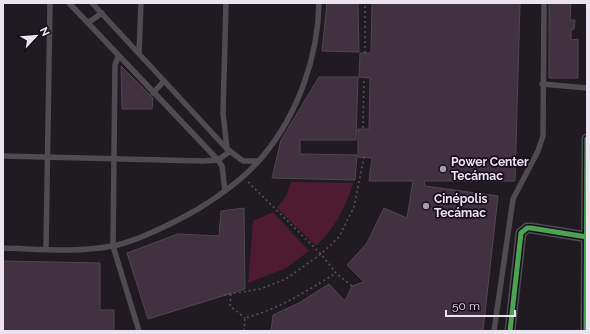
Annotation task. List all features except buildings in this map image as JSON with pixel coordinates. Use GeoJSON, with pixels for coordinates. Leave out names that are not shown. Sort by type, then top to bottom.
{"type":"FeatureCollection","features":[{"type":"Feature","properties":{"kind":"street"},"geometry":{"type":"LineString","coordinates":[[586,331],[587,139]]}},
{"type":"Feature","properties":{"kind":"street"},"geometry":{"type":"LineString","coordinates":[[510,331],[519,236],[523,230],[531,228],[586,237]]}},
{"type":"Feature","properties":{"kind":"lane"},"geometry":{"type":"LineString","coordinates":[[46,249],[46,156],[50,3]]}},
{"type":"Feature","properties":{"kind":"lane"},"geometry":{"type":"LineString","coordinates":[[69,3],[89,22],[118,57],[218,160],[222,166],[226,190]]}},
{"type":"Feature","properties":{"kind":"lane"},"geometry":{"type":"LineString","coordinates":[[92,3],[228,151],[243,161],[258,161]]}},
{"type":"Feature","properties":{"kind":"lane"},"geometry":{"type":"LineString","coordinates":[[138,53],[141,3]]}},
{"type":"Feature","properties":{"kind":"lane"},"geometry":{"type":"LineString","coordinates":[[226,3],[223,113],[228,151]]}},
{"type":"Feature","properties":{"kind":"lane"},"geometry":{"type":"LineString","coordinates":[[3,248],[91,249],[113,246],[159,230],[203,206],[226,190],[258,161],[277,138],[301,90],[315,46],[319,24],[319,3]]}},
{"type":"Feature","properties":{"kind":"lane"},"geometry":{"type":"LineString","coordinates":[[494,331],[513,199],[538,151],[543,136],[542,84],[544,3]]}},
{"type":"Feature","properties":{"kind":"lane"},"geometry":{"type":"LineString","coordinates":[[89,22],[102,13]]}},
{"type":"Feature","properties":{"kind":"lane"},"geometry":{"type":"LineString","coordinates":[[118,57],[115,65],[113,246],[140,331]]}},
{"type":"Feature","properties":{"kind":"lane"},"geometry":{"type":"LineString","coordinates":[[153,93],[164,82]]}},
{"type":"Feature","properties":{"kind":"lane"},"geometry":{"type":"LineString","coordinates":[[542,84],[587,88]]}},
{"type":"Feature","properties":{"kind":"lane"},"geometry":{"type":"LineString","coordinates":[[3,156],[196,161],[218,160],[228,151]]}},
{"type":"Feature","properties":{"kind":"path"},"geometry":{"type":"LineString","coordinates":[[365,3],[365,53]]}},
{"type":"Feature","properties":{"kind":"path"},"geometry":{"type":"LineString","coordinates":[[363,128],[364,77]]}},
{"type":"Feature","properties":{"kind":"path"},"geometry":{"type":"LineString","coordinates":[[224,295],[260,289],[286,279],[321,254],[339,237],[354,207],[364,157]]}},
{"type":"Feature","properties":{"kind":"path"},"geometry":{"type":"LineString","coordinates":[[242,176],[321,254],[336,273],[352,286]]}},
{"type":"Feature","properties":{"kind":"path"},"geometry":{"type":"LineString","coordinates":[[245,318],[267,313],[303,294],[336,273]]}},
{"type":"Feature","properties":{"kind":"path"},"geometry":{"type":"LineString","coordinates":[[231,294],[230,306],[245,318]]}},
{"type":"Feature","properties":{"kind":"path"},"geometry":{"type":"LineString","coordinates":[[244,331],[245,318]]}},
{"type":"Feature","properties":{"kind":"shaded area"},"geometry":{"type":"Polygon","coordinates":[[[291,182],[353,183],[347,201],[339,217],[316,246],[277,208],[286,196],[291,182]]]}},
{"type":"Feature","properties":{"kind":"shaded area"},"geometry":{"type":"Polygon","coordinates":[[[273,212],[309,251],[286,268],[248,283],[253,221],[273,212]]]}},
{"type":"Feature","properties":{"kind":"cycle path"},"geometry":{"type":"LineString","coordinates":[[586,331],[587,139]]}},
{"type":"Feature","properties":{"kind":"cycle path"},"geometry":{"type":"LineString","coordinates":[[510,331],[521,233],[527,228],[531,228],[587,237]]}},
{"type":"Feature","properties":{"kind":"place","name":"Power Center Tecámac"},"geometry":{"type":"Point","coordinates":[443,169]}},
{"type":"Feature","properties":{"kind":"place","name":"Cinépolis Tecámac"},"geometry":{"type":"Point","coordinates":[426,206]}}]}
